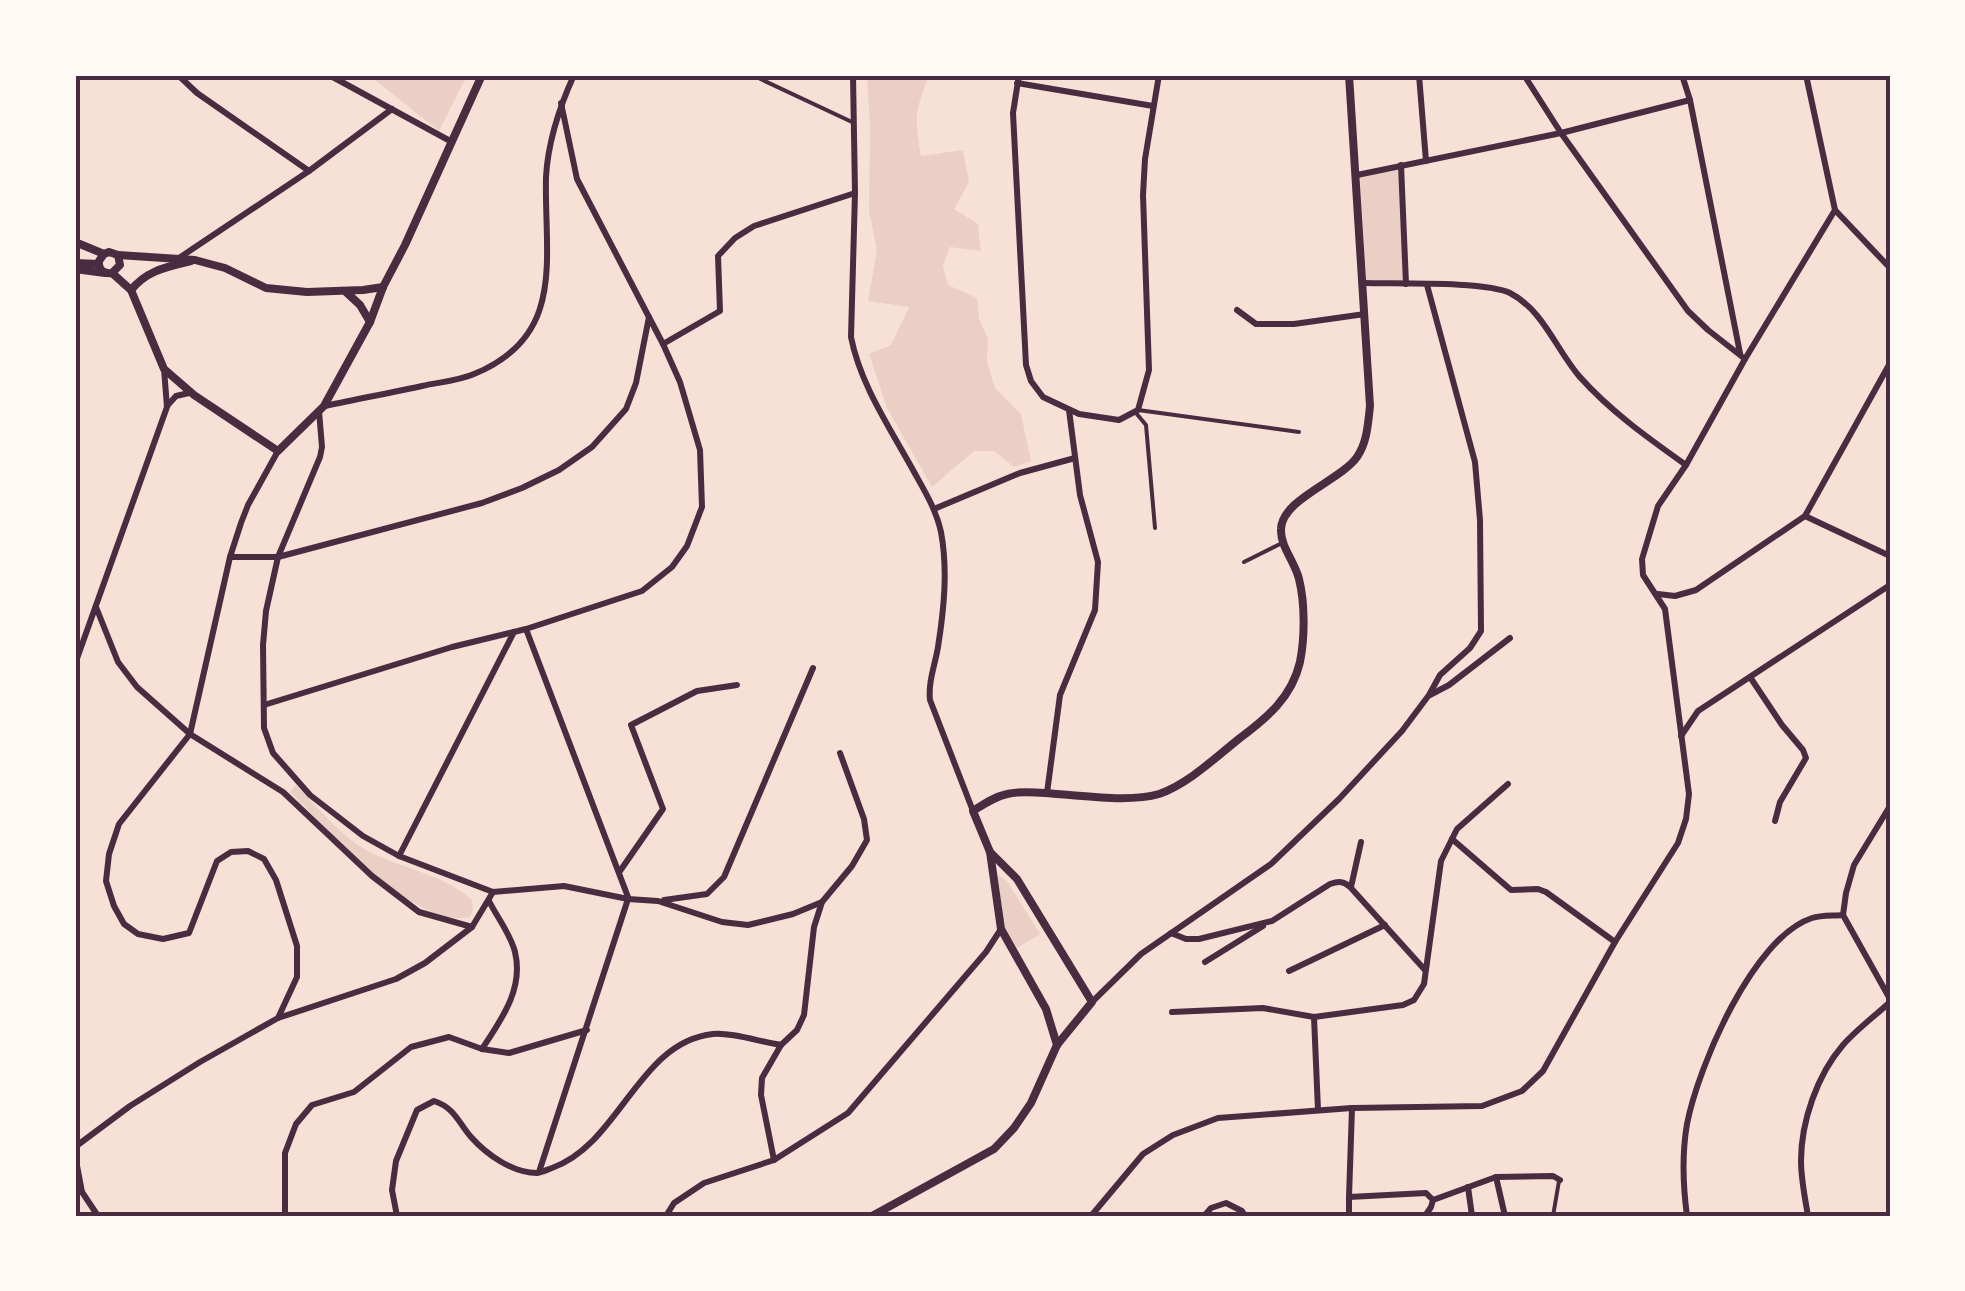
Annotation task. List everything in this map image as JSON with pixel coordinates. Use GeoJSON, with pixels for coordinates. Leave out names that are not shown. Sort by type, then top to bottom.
{"type":"FeatureCollection","features":[{"type":"Feature","properties":{"kind":"street"},"geometry":{"type":"LineString","coordinates":[[178,75],[197,93],[310,170]]}},
{"type":"Feature","properties":{"kind":"street"},"geometry":{"type":"LineString","coordinates":[[329,75],[452,142]]}},
{"type":"Feature","properties":{"kind":"street"},"geometry":{"type":"LineString","coordinates":[[278,1018],[297,977],[297,946],[276,880],[264,858],[248,851],[231,852],[217,861],[189,934],[162,940],[138,934],[124,924],[106,880],[109,854],[120,824],[190,734],[230,557],[248,504],[278,451],[321,409],[370,322],[482,75]]}},
{"type":"Feature","properties":{"kind":"street"},"geometry":{"type":"LineString","coordinates":[[321,409],[471,376],[520,346],[541,307],[548,261],[546,177],[550,142],[574,75]]}},
{"type":"Feature","properties":{"kind":"street"},"geometry":{"type":"LineString","coordinates":[[854,75],[851,338],[875,401],[934,509],[946,581],[930,700],[990,852],[1000,929],[1046,1009],[1057,1045]]}},
{"type":"Feature","properties":{"kind":"street"},"geometry":{"type":"LineString","coordinates":[[1153,106],[1018,79],[1013,113],[1026,365],[1031,381],[1043,396],[1079,414],[1119,420],[1137,411],[1149,370],[1143,195],[1160,75]]}},
{"type":"Feature","properties":{"kind":"street"},"geometry":{"type":"LineString","coordinates":[[973,811],[991,799],[1019,792],[1133,798],[1159,794],[1180,783],[1269,717],[1290,690],[1300,663],[1302,602],[1299,577],[1281,529],[1285,516],[1297,503],[1357,457],[1367,435],[1370,406],[1349,75]]}},
{"type":"Feature","properties":{"kind":"street"},"geometry":{"type":"LineString","coordinates":[[1419,75],[1426,160]]}},
{"type":"Feature","properties":{"kind":"street"},"geometry":{"type":"LineString","coordinates":[[1524,75],[1688,310],[1742,357]]}},
{"type":"Feature","properties":{"kind":"street"},"geometry":{"type":"LineString","coordinates":[[1682,75],[1742,357]]}},
{"type":"Feature","properties":{"kind":"street"},"geometry":{"type":"LineString","coordinates":[[1806,75],[1835,210],[1890,268]]}},
{"type":"Feature","properties":{"kind":"street"},"geometry":{"type":"LineString","coordinates":[[1356,175],[1561,133],[1690,100]]}},
{"type":"Feature","properties":{"kind":"street"},"geometry":{"type":"LineString","coordinates":[[264,705],[642,591],[672,568],[687,546],[702,507],[700,450],[680,382],[663,344],[577,179],[561,103]]}},
{"type":"Feature","properties":{"kind":"street"},"geometry":{"type":"LineString","coordinates":[[179,258],[392,109]]}},
{"type":"Feature","properties":{"kind":"street"},"geometry":{"type":"LineString","coordinates":[[1401,165],[1406,284]]}},
{"type":"Feature","properties":{"kind":"street"},"geometry":{"type":"LineString","coordinates":[[663,344],[720,312],[718,256],[735,238],[754,226],[855,193]]}},
{"type":"Feature","properties":{"kind":"street"},"geometry":{"type":"LineString","coordinates":[[1092,1216],[1143,1154],[1173,1135],[1218,1118],[1352,1108],[1482,1106],[1522,1091],[1544,1071],[1615,942],[1678,843],[1686,819],[1689,794],[1665,609],[1644,575],[1642,559],[1658,506],[1686,465],[1742,357],[1835,210]]}},
{"type":"Feature","properties":{"kind":"street"},"geometry":{"type":"LineString","coordinates":[[75,243],[100,260],[104,272],[111,273],[120,265],[118,255]]}},
{"type":"Feature","properties":{"kind":"street"},"geometry":{"type":"LineString","coordinates":[[75,266],[100,260],[108,252],[195,260],[225,268],[266,288],[307,292],[383,287]]}},
{"type":"Feature","properties":{"kind":"street"},"geometry":{"type":"LineString","coordinates":[[132,290],[144,276],[156,270],[195,260]]}},
{"type":"Feature","properties":{"kind":"street"},"geometry":{"type":"LineString","coordinates":[[75,266],[111,273],[132,290],[164,369],[166,407],[75,664]]}},
{"type":"Feature","properties":{"kind":"street"},"geometry":{"type":"LineString","coordinates":[[1364,283],[1470,286],[1508,292],[1532,309],[1578,374],[1621,418],[1686,465]]}},
{"type":"Feature","properties":{"kind":"street"},"geometry":{"type":"LineString","coordinates":[[872,1216],[994,1148],[1032,1103],[1057,1045],[1092,1002],[1142,954],[1271,864],[1402,732],[1440,675],[1470,648],[1481,631],[1475,462],[1427,285]]}},
{"type":"Feature","properties":{"kind":"street"},"geometry":{"type":"LineString","coordinates":[[342,290],[360,305],[370,322]]}},
{"type":"Feature","properties":{"kind":"street"},"geometry":{"type":"LineString","coordinates":[[1238,310],[1256,324],[1294,324],[1365,314]]}},
{"type":"Feature","properties":{"kind":"street"},"geometry":{"type":"LineString","coordinates":[[230,557],[278,557],[482,503],[559,470],[592,447],[626,409],[636,383],[650,316]]}},
{"type":"Feature","properties":{"kind":"street"},"geometry":{"type":"LineString","coordinates":[[1656,594],[1675,596],[1696,590],[1806,516],[1890,363]]}},
{"type":"Feature","properties":{"kind":"street"},"geometry":{"type":"LineString","coordinates":[[164,369],[194,395]]}},
{"type":"Feature","properties":{"kind":"street"},"geometry":{"type":"LineString","coordinates":[[166,407],[188,392],[278,451]]}},
{"type":"Feature","properties":{"kind":"street"},"geometry":{"type":"LineString","coordinates":[[321,409],[320,457],[278,557],[266,611],[264,645],[264,728],[273,752],[310,795],[363,836],[400,856],[493,892],[564,886],[658,901],[722,922],[748,924],[793,914],[822,902]]}},
{"type":"Feature","properties":{"kind":"street"},"geometry":{"type":"LineString","coordinates":[[1048,793],[1060,695],[1095,610],[1098,562],[1080,494],[1069,409]]}},
{"type":"Feature","properties":{"kind":"street"},"geometry":{"type":"LineString","coordinates":[[934,509],[1020,473],[1075,458]]}},
{"type":"Feature","properties":{"kind":"street"},"geometry":{"type":"LineString","coordinates":[[1806,516],[1890,556]]}},
{"type":"Feature","properties":{"kind":"street"},"geometry":{"type":"LineString","coordinates":[[1680,737],[1698,711],[1890,586]]}},
{"type":"Feature","properties":{"kind":"street"},"geometry":{"type":"LineString","coordinates":[[96,607],[118,662],[137,687],[190,734],[283,792],[372,876],[419,912],[472,927]]}},
{"type":"Feature","properties":{"kind":"street"},"geometry":{"type":"LineString","coordinates":[[526,628],[628,898],[538,1173]]}},
{"type":"Feature","properties":{"kind":"street"},"geometry":{"type":"LineString","coordinates":[[400,856],[514,632]]}},
{"type":"Feature","properties":{"kind":"street"},"geometry":{"type":"LineString","coordinates":[[1429,695],[1449,686],[1510,638]]}},
{"type":"Feature","properties":{"kind":"street"},"geometry":{"type":"LineString","coordinates":[[658,901],[707,894],[724,877],[813,668]]}},
{"type":"Feature","properties":{"kind":"street"},"geometry":{"type":"LineString","coordinates":[[1750,677],[1806,758],[1780,802],[1775,821]]}},
{"type":"Feature","properties":{"kind":"street"},"geometry":{"type":"LineString","coordinates":[[619,872],[663,809],[631,724],[697,692],[737,686]]}},
{"type":"Feature","properties":{"kind":"street"},"geometry":{"type":"LineString","coordinates":[[774,1160],[761,1095],[762,1078],[804,1015],[814,927],[822,902],[852,866],[867,840],[864,819],[840,753]]}},
{"type":"Feature","properties":{"kind":"street"},"geometry":{"type":"LineString","coordinates":[[1172,1012],[1263,1008],[1314,1017],[1403,1005],[1414,1000],[1424,984],[1442,861],[1457,829],[1508,784]]}},
{"type":"Feature","properties":{"kind":"street"},"geometry":{"type":"LineString","coordinates":[[1808,1216],[1800,1165],[1802,1138],[1817,1088],[1844,1044],[1890,1000],[1843,915],[1854,865],[1890,806]]}},
{"type":"Feature","properties":{"kind":"street"},"geometry":{"type":"LineString","coordinates":[[1452,839],[1511,890],[1546,892],[1615,942]]}},
{"type":"Feature","properties":{"kind":"street"},"geometry":{"type":"LineString","coordinates":[[1351,888],[1361,842]]}},
{"type":"Feature","properties":{"kind":"street"},"geometry":{"type":"LineString","coordinates":[[990,852],[1017,879],[1092,1002]]}},
{"type":"Feature","properties":{"kind":"street"},"geometry":{"type":"LineString","coordinates":[[1206,962],[1339,881],[1351,888],[1426,971]]}},
{"type":"Feature","properties":{"kind":"street"},"geometry":{"type":"LineString","coordinates":[[75,1147],[130,1106],[278,1018],[396,979],[425,963],[472,927],[493,892]]}},
{"type":"Feature","properties":{"kind":"street"},"geometry":{"type":"LineString","coordinates":[[482,1050],[511,1003],[516,978],[515,950],[489,901]]}},
{"type":"Feature","properties":{"kind":"street"},"geometry":{"type":"LineString","coordinates":[[1687,1216],[1687,1126],[1721,1025],[1752,973],[1786,932],[1812,918],[1843,915]]}},
{"type":"Feature","properties":{"kind":"street"},"geometry":{"type":"LineString","coordinates":[[1170,933],[1199,940],[1272,921]]}},
{"type":"Feature","properties":{"kind":"street"},"geometry":{"type":"LineString","coordinates":[[1289,971],[1385,926]]}},
{"type":"Feature","properties":{"kind":"street"},"geometry":{"type":"LineString","coordinates":[[666,1216],[674,1203],[704,1183],[774,1160],[848,1113],[986,952],[1000,929]]}},
{"type":"Feature","properties":{"kind":"street"},"geometry":{"type":"LineString","coordinates":[[1314,1017],[1318,1110]]}},
{"type":"Feature","properties":{"kind":"street"},"geometry":{"type":"LineString","coordinates":[[285,1216],[286,1153],[296,1124],[312,1106],[354,1092],[411,1047],[449,1037],[482,1050],[508,1054],[587,1030]]}},
{"type":"Feature","properties":{"kind":"street"},"geometry":{"type":"LineString","coordinates":[[396,1216],[392,1190],[396,1161],[417,1110],[434,1101],[448,1106],[472,1138],[502,1164],[538,1173],[570,1162],[603,1130],[662,1057],[680,1042],[715,1034],[781,1045]]}},
{"type":"Feature","properties":{"kind":"street"},"geometry":{"type":"LineString","coordinates":[[1349,1216],[1352,1108]]}},
{"type":"Feature","properties":{"kind":"street"},"geometry":{"type":"LineString","coordinates":[[75,1155],[82,1192],[98,1216]]}},
{"type":"Feature","properties":{"kind":"street"},"geometry":{"type":"LineString","coordinates":[[1433,1200],[1496,1177],[1553,1176],[1560,1180]]}},
{"type":"Feature","properties":{"kind":"street"},"geometry":{"type":"LineString","coordinates":[[1496,1177],[1506,1216]]}},
{"type":"Feature","properties":{"kind":"street"},"geometry":{"type":"LineString","coordinates":[[1468,1187],[1472,1216]]}},
{"type":"Feature","properties":{"kind":"street"},"geometry":{"type":"LineString","coordinates":[[1349,1198],[1426,1193],[1433,1200]]}},
{"type":"Feature","properties":{"kind":"street"},"geometry":{"type":"LineString","coordinates":[[1425,1216],[1433,1200]]}},
{"type":"Feature","properties":{"kind":"street"},"geometry":{"type":"LineString","coordinates":[[1204,1216],[1211,1208],[1226,1203],[1244,1216]]}},
{"type":"Feature","properties":{"kind":"lane"},"geometry":{"type":"LineString","coordinates":[[752,75],[855,124]]}},
{"type":"Feature","properties":{"kind":"lane"},"geometry":{"type":"LineString","coordinates":[[1137,411],[1299,432]]}},
{"type":"Feature","properties":{"kind":"lane"},"geometry":{"type":"LineString","coordinates":[[1137,411],[1146,426],[1155,528]]}},
{"type":"Feature","properties":{"kind":"lane"},"geometry":{"type":"LineString","coordinates":[[1244,562],[1284,542]]}},
{"type":"Feature","properties":{"kind":"lane"},"geometry":{"type":"LineString","coordinates":[[1553,1216],[1560,1180]]}},
{"type":"Feature","properties":{"kind":"shaded area"},"geometry":{"type":"Polygon","coordinates":[[[369,75],[467,75],[439,131],[369,75]]]}},
{"type":"Feature","properties":{"kind":"shaded area"},"geometry":{"type":"Polygon","coordinates":[[[867,75],[929,75],[917,114],[921,156],[963,150],[969,182],[954,209],[978,224],[981,251],[950,247],[943,266],[948,285],[977,298],[995,388],[1021,414],[1031,461],[1014,467],[994,451],[974,451],[932,487],[887,408],[869,354],[891,345],[909,307],[868,301],[877,250],[869,211],[867,75]]]}},
{"type":"Feature","properties":{"kind":"shaded area"},"geometry":{"type":"Polygon","coordinates":[[[1399,167],[1404,281],[1366,281],[1360,175],[1399,167]]]}},
{"type":"Feature","properties":{"kind":"shaded area"},"geometry":{"type":"Polygon","coordinates":[[[296,785],[361,847],[461,891],[472,900],[470,917],[448,917],[398,893],[290,792],[296,785]]]}},
{"type":"Feature","properties":{"kind":"shaded area"},"geometry":{"type":"Polygon","coordinates":[[[998,875],[1007,881],[1040,934],[1017,948],[1004,929],[998,875]]]}}]}
